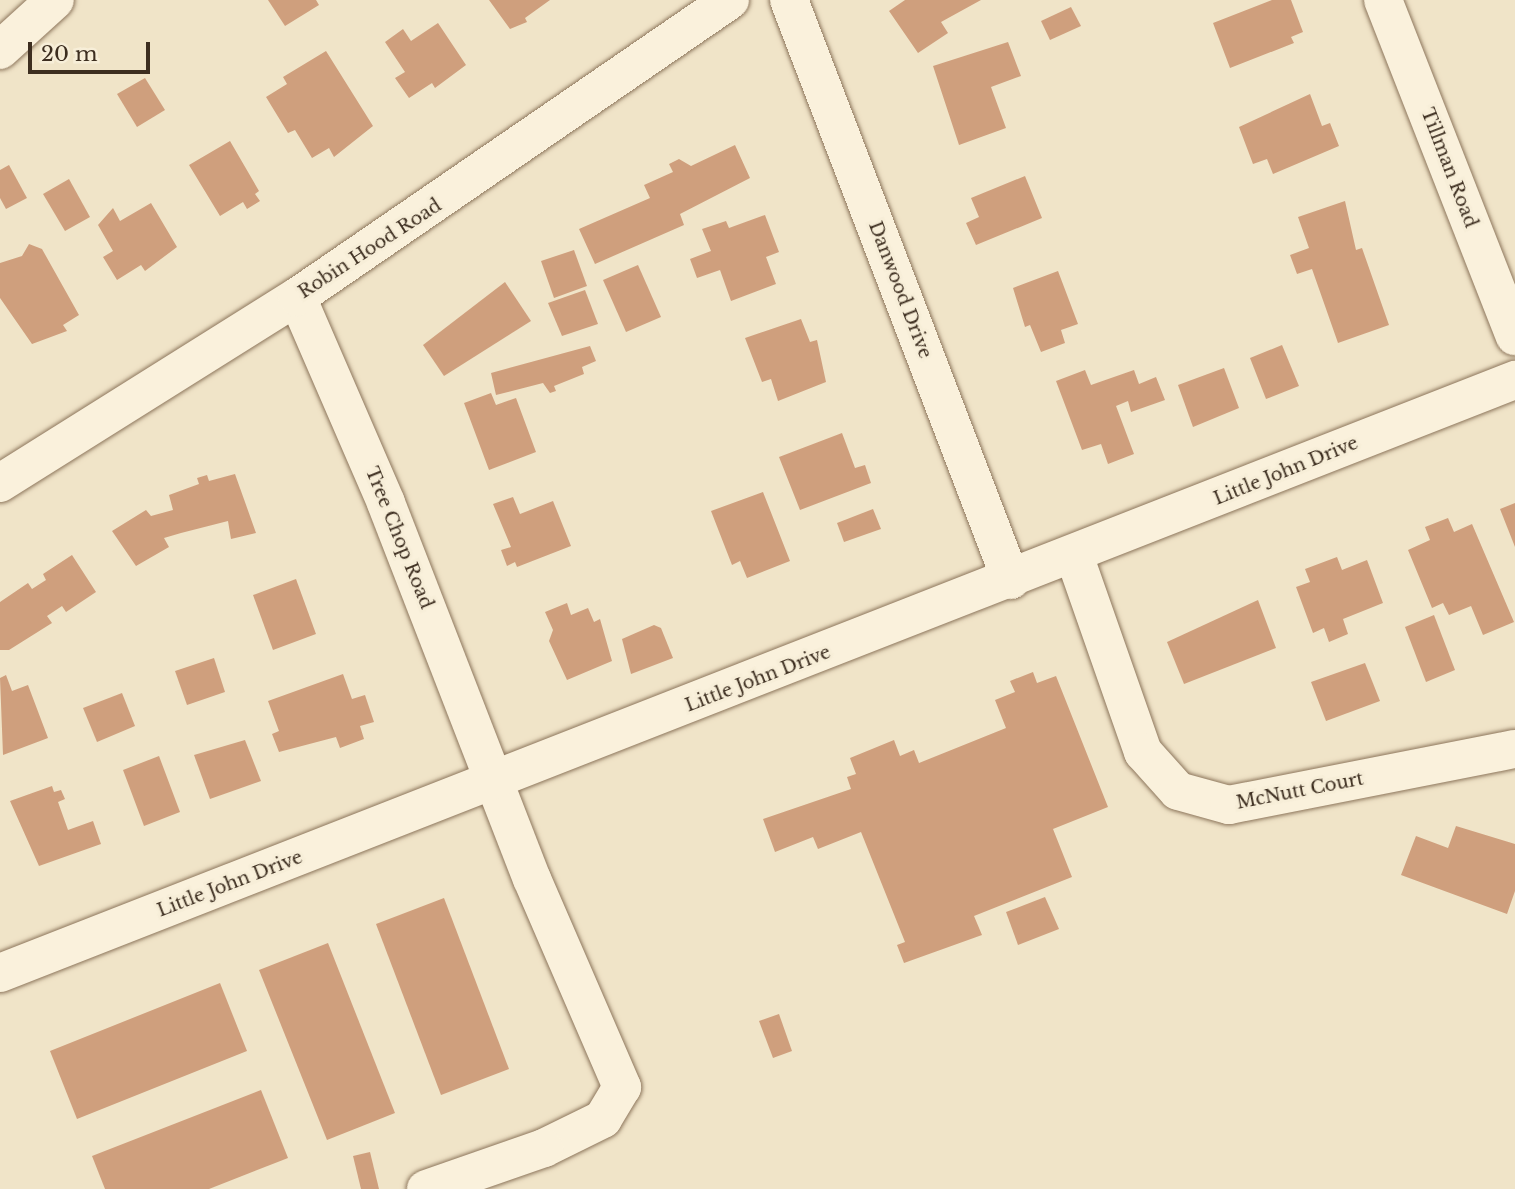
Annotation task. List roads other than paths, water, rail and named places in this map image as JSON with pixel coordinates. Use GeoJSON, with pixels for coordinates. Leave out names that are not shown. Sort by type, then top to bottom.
{"type":"FeatureCollection","features":[{"type":"Feature","properties":{"kind":"street"},"geometry":{"type":"LineString","coordinates":[[0,50],[55,0]]}},
{"type":"Feature","properties":{"kind":"street","name":"Robin Hood Road"},"geometry":{"type":"LineString","coordinates":[[0,483],[297,297],[730,0]]}},
{"type":"Feature","properties":{"kind":"street","name":"Danwood Drive"},"geometry":{"type":"LineString","coordinates":[[789,0],[1011,580]]}},
{"type":"Feature","properties":{"kind":"street","name":"Tillman Road"},"geometry":{"type":"LineString","coordinates":[[1384,0],[1515,335]]}},
{"type":"Feature","properties":{"kind":"street","name":"Tree Chop Road"},"geometry":{"type":"LineString","coordinates":[[297,297],[386,503],[494,782],[622,1087],[604,1119],[544,1148],[426,1189]]}},
{"type":"Feature","properties":{"kind":"street","name":"Little John Drive"},"geometry":{"type":"LineString","coordinates":[[0,973],[1011,580],[1515,380]]}},
{"type":"Feature","properties":{"kind":"street","name":"McNutt Court"},"geometry":{"type":"LineString","coordinates":[[1074,555],[1143,752],[1156,772],[1200,801],[1229,804],[1515,749]]}}]}
